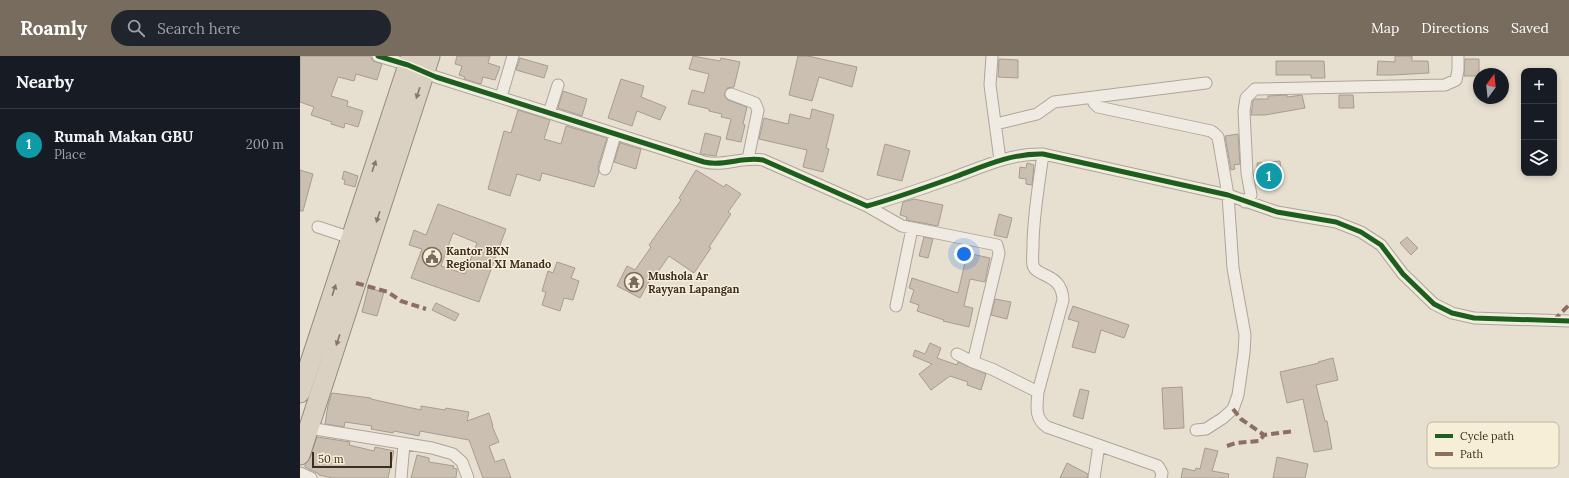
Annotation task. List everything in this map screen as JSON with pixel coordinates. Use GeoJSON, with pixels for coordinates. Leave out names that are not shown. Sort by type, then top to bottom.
{"type":"FeatureCollection","features":[{"type":"Feature","properties":{"kind":"highway"},"geometry":{"type":"LineString","coordinates":[[300,393],[351,238],[418,62]]}},
{"type":"Feature","properties":{"kind":"highway"},"geometry":{"type":"LineString","coordinates":[[300,455],[310,428],[418,62]]}},
{"type":"Feature","properties":{"kind":"street"},"geometry":{"type":"LineString","coordinates":[[378,56],[418,62],[501,97],[615,135],[711,164],[723,164],[748,159],[763,160],[868,206],[902,226],[997,245],[999,253],[998,258],[973,362]]}},
{"type":"Feature","properties":{"kind":"street"},"geometry":{"type":"LineString","coordinates":[[501,97],[513,56]]}},
{"type":"Feature","properties":{"kind":"street"},"geometry":{"type":"LineString","coordinates":[[992,56],[990,84],[1000,160]]}},
{"type":"Feature","properties":{"kind":"street"},"geometry":{"type":"LineString","coordinates":[[1245,202],[1251,195],[1247,173],[1244,111],[1246,98],[1255,89],[1445,85],[1456,80],[1458,56]]}},
{"type":"Feature","properties":{"kind":"street"},"geometry":{"type":"LineString","coordinates":[[996,124],[1037,114],[1042,112],[1052,103],[1206,83]]}},
{"type":"Feature","properties":{"kind":"street"},"geometry":{"type":"LineString","coordinates":[[549,113],[558,85]]}},
{"type":"Feature","properties":{"kind":"street"},"geometry":{"type":"LineString","coordinates":[[731,94],[757,105],[758,110],[748,159]]}},
{"type":"Feature","properties":{"kind":"street"},"geometry":{"type":"LineString","coordinates":[[1095,98],[1095,104],[1098,107],[1211,131],[1218,137],[1228,195],[1233,268],[1245,335],[1242,376],[1233,409],[1224,418],[1206,429],[1196,430]]}},
{"type":"Feature","properties":{"kind":"street"},"geometry":{"type":"LineString","coordinates":[[605,169],[615,135]]}},
{"type":"Feature","properties":{"kind":"street"},"geometry":{"type":"LineString","coordinates":[[868,206],[905,195],[1000,160],[1027,153],[1043,154],[1228,195],[1277,212],[1336,222],[1361,232],[1381,245],[1403,274],[1434,304],[1452,313],[1474,318],[1569,321]]}},
{"type":"Feature","properties":{"kind":"street"},"geometry":{"type":"LineString","coordinates":[[1043,154],[1033,237],[1033,264],[1036,270],[1058,282],[1063,292],[1063,300],[1038,392],[1037,412],[1041,423],[1047,427],[1158,466],[1162,473],[1161,478]]}},
{"type":"Feature","properties":{"kind":"street"},"geometry":{"type":"LineString","coordinates":[[318,227],[351,238]]}},
{"type":"Feature","properties":{"kind":"street"},"geometry":{"type":"LineString","coordinates":[[896,306],[912,229]]}},
{"type":"Feature","properties":{"kind":"street"},"geometry":{"type":"LineString","coordinates":[[957,354],[992,369],[1038,392]]}},
{"type":"Feature","properties":{"kind":"street"},"geometry":{"type":"LineString","coordinates":[[310,428],[432,448],[453,454],[462,462],[468,478]]}},
{"type":"Feature","properties":{"kind":"street"},"geometry":{"type":"LineString","coordinates":[[401,478],[404,444]]}},
{"type":"Feature","properties":{"kind":"street"},"geometry":{"type":"LineString","coordinates":[[1094,478],[1099,445]]}},
{"type":"Feature","properties":{"kind":"street"},"geometry":{"type":"LineString","coordinates":[[300,473],[311,478]]}},
{"type":"Feature","properties":{"kind":"building"},"geometry":{"type":"Polygon","coordinates":[[[300,56],[370,56],[373,61],[382,64],[377,80],[356,74],[354,81],[338,77],[331,96],[348,101],[347,106],[363,111],[358,127],[345,123],[344,128],[331,124],[332,122],[311,115],[314,107],[300,102],[300,56]]]}},
{"type":"Feature","properties":{"kind":"building"},"geometry":{"type":"Polygon","coordinates":[[[457,56],[490,56],[488,63],[500,67],[495,80],[483,77],[481,84],[464,79],[465,77],[459,75],[462,66],[455,64],[457,56]]]}},
{"type":"Feature","properties":{"kind":"building"},"geometry":{"type":"Polygon","coordinates":[[[693,56],[720,61],[721,58],[740,62],[734,87],[727,88],[724,95],[728,100],[747,107],[741,142],[726,139],[731,119],[721,117],[722,114],[709,111],[709,109],[688,104],[692,90],[704,93],[709,74],[689,69],[693,56]]]}},
{"type":"Feature","properties":{"kind":"building"},"geometry":{"type":"Polygon","coordinates":[[[798,56],[808,56],[857,67],[852,87],[819,77],[812,101],[789,95],[798,56]]]}},
{"type":"Feature","properties":{"kind":"building"},"geometry":{"type":"Polygon","coordinates":[[[1395,56],[1412,56],[1412,61],[1428,61],[1429,73],[1377,75],[1378,61],[1395,62],[1395,56]]]}},
{"type":"Feature","properties":{"kind":"building"},"geometry":{"type":"Polygon","coordinates":[[[520,58],[548,66],[544,78],[516,70],[520,58]]]}},
{"type":"Feature","properties":{"kind":"building"},"geometry":{"type":"Polygon","coordinates":[[[999,59],[1018,60],[1018,78],[998,77],[999,59]]]}},
{"type":"Feature","properties":{"kind":"building"},"geometry":{"type":"Polygon","coordinates":[[[1465,59],[1479,59],[1479,68],[1473,68],[1473,76],[1464,76],[1465,59]]]}},
{"type":"Feature","properties":{"kind":"building"},"geometry":{"type":"Polygon","coordinates":[[[1276,61],[1324,61],[1325,78],[1311,78],[1311,75],[1276,75],[1276,61]]]}},
{"type":"Feature","properties":{"kind":"building"},"geometry":{"type":"Polygon","coordinates":[[[621,79],[644,86],[641,97],[666,107],[660,120],[637,111],[632,126],[608,118],[621,79]]]}},
{"type":"Feature","properties":{"kind":"building"},"geometry":{"type":"Polygon","coordinates":[[[563,91],[587,99],[582,116],[558,108],[563,91]]]}},
{"type":"Feature","properties":{"kind":"building"},"geometry":{"type":"Polygon","coordinates":[[[1287,95],[1287,97],[1302,95],[1305,108],[1265,115],[1251,115],[1253,101],[1255,99],[1268,99],[1268,96],[1287,95]]]}},
{"type":"Feature","properties":{"kind":"building"},"geometry":{"type":"Polygon","coordinates":[[[1339,95],[1353,95],[1354,108],[1339,108],[1339,95]]]}},
{"type":"Feature","properties":{"kind":"building"},"geometry":{"type":"Polygon","coordinates":[[[812,109],[834,115],[826,148],[829,149],[823,172],[803,167],[807,150],[759,139],[764,118],[788,124],[790,114],[810,119],[812,109]]]}},
{"type":"Feature","properties":{"kind":"building"},"geometry":{"type":"Polygon","coordinates":[[[518,110],[550,120],[544,139],[561,144],[566,126],[607,138],[598,167],[599,172],[594,187],[542,173],[540,181],[517,174],[510,196],[488,189],[504,131],[511,133],[518,110]]]}},
{"type":"Feature","properties":{"kind":"building"},"geometry":{"type":"Polygon","coordinates":[[[705,133],[721,137],[716,156],[700,154],[705,133]]]}},
{"type":"Feature","properties":{"kind":"building"},"geometry":{"type":"Polygon","coordinates":[[[1238,134],[1240,164],[1234,165],[1235,169],[1231,170],[1225,136],[1238,134]]]}},
{"type":"Feature","properties":{"kind":"building"},"geometry":{"type":"Polygon","coordinates":[[[620,143],[641,149],[636,169],[614,162],[620,143]]]}},
{"type":"Feature","properties":{"kind":"building"},"geometry":{"type":"Polygon","coordinates":[[[885,144],[910,151],[902,181],[877,175],[885,144]]]}},
{"type":"Feature","properties":{"kind":"building"},"geometry":{"type":"Polygon","coordinates":[[[1280,161],[1282,181],[1258,183],[1257,163],[1280,161]]]}},
{"type":"Feature","properties":{"kind":"building"},"geometry":{"type":"Polygon","coordinates":[[[1027,163],[1034,165],[1032,185],[1026,184],[1026,179],[1019,178],[1020,167],[1026,168],[1027,163]]]}},
{"type":"Feature","properties":{"kind":"building"},"geometry":{"type":"Polygon","coordinates":[[[300,170],[313,174],[303,211],[300,211],[300,170]]]}},
{"type":"Feature","properties":{"kind":"building"},"geometry":{"type":"Polygon","coordinates":[[[696,170],[724,187],[726,184],[741,194],[728,212],[731,214],[694,273],[669,256],[655,276],[653,274],[640,298],[617,286],[627,266],[635,270],[651,247],[649,245],[681,200],[679,198],[696,170]]]}},
{"type":"Feature","properties":{"kind":"building"},"geometry":{"type":"Polygon","coordinates":[[[344,171],[358,176],[355,187],[344,184],[345,180],[342,179],[344,171]]]}},
{"type":"Feature","properties":{"kind":"building"},"geometry":{"type":"Polygon","coordinates":[[[914,199],[943,205],[938,226],[906,220],[907,217],[900,215],[903,202],[914,199]]]}},
{"type":"Feature","properties":{"kind":"building","name":"Kantor BKN Regional XI Manado"},"geometry":{"type":"Polygon","coordinates":[[[438,204],[506,229],[479,302],[411,278],[422,249],[409,245],[414,230],[426,235],[438,204]],[[453,233],[441,266],[465,274],[477,243],[453,233]]]}},
{"type":"Feature","properties":{"kind":"building"},"geometry":{"type":"Polygon","coordinates":[[[999,214],[1012,218],[1007,238],[994,235],[999,214]]]}},
{"type":"Feature","properties":{"kind":"building"},"geometry":{"type":"Polygon","coordinates":[[[924,237],[933,239],[928,258],[919,256],[924,237]]]}},
{"type":"Feature","properties":{"kind":"building"},"geometry":{"type":"Polygon","coordinates":[[[1407,237],[1418,248],[1411,255],[1400,243],[1407,237]]]}},
{"type":"Feature","properties":{"kind":"building"},"geometry":{"type":"Polygon","coordinates":[[[967,253],[990,258],[985,282],[970,279],[964,306],[973,308],[969,327],[943,321],[944,320],[917,311],[919,305],[910,302],[914,290],[909,288],[912,278],[958,293],[967,253]]]}},
{"type":"Feature","properties":{"kind":"building"},"geometry":{"type":"Polygon","coordinates":[[[557,262],[575,268],[571,278],[579,281],[573,300],[564,298],[560,311],[542,305],[546,292],[542,291],[548,271],[553,273],[557,262]]]}},
{"type":"Feature","properties":{"kind":"building"},"geometry":{"type":"Polygon","coordinates":[[[368,288],[384,292],[377,316],[362,312],[368,288]]]}},
{"type":"Feature","properties":{"kind":"building"},"geometry":{"type":"Polygon","coordinates":[[[995,299],[1011,302],[1007,319],[991,315],[995,299]]]}},
{"type":"Feature","properties":{"kind":"building"},"geometry":{"type":"Polygon","coordinates":[[[436,303],[459,314],[455,321],[432,310],[436,303]]]}},
{"type":"Feature","properties":{"kind":"building"},"geometry":{"type":"Polygon","coordinates":[[[1073,306],[1129,325],[1124,338],[1101,330],[1095,353],[1072,347],[1079,322],[1068,319],[1073,306]]]}},
{"type":"Feature","properties":{"kind":"building"},"geometry":{"type":"Polygon","coordinates":[[[930,343],[941,348],[937,358],[957,365],[958,362],[986,374],[981,390],[967,385],[968,382],[950,376],[931,390],[919,374],[932,364],[913,356],[915,350],[925,354],[930,343]]]}},
{"type":"Feature","properties":{"kind":"building"},"geometry":{"type":"Polygon","coordinates":[[[1333,358],[1338,380],[1316,385],[1325,421],[1327,421],[1332,449],[1314,452],[1303,399],[1287,403],[1280,372],[1319,363],[1318,362],[1333,358]]]}},
{"type":"Feature","properties":{"kind":"building"},"geometry":{"type":"Polygon","coordinates":[[[1182,387],[1184,428],[1164,429],[1162,388],[1182,387]]]}},
{"type":"Feature","properties":{"kind":"building"},"geometry":{"type":"Polygon","coordinates":[[[1080,389],[1089,391],[1083,419],[1073,416],[1080,389]]]}},
{"type":"Feature","properties":{"kind":"building"},"geometry":{"type":"Polygon","coordinates":[[[332,393],[371,398],[421,410],[421,406],[469,412],[467,421],[489,413],[492,426],[499,442],[489,446],[495,462],[504,459],[511,478],[483,478],[469,440],[420,431],[419,436],[394,431],[393,433],[371,429],[372,426],[345,422],[344,427],[325,424],[328,405],[332,393]]]}},
{"type":"Feature","properties":{"kind":"building"},"geometry":{"type":"Polygon","coordinates":[[[317,437],[350,442],[349,445],[374,451],[375,447],[394,451],[388,478],[332,478],[319,475],[305,467],[305,464],[310,458],[317,437]]]}},
{"type":"Feature","properties":{"kind":"building"},"geometry":{"type":"Polygon","coordinates":[[[1205,448],[1218,451],[1212,471],[1229,474],[1228,478],[1181,478],[1183,468],[1195,471],[1196,468],[1200,469],[1205,448]]]}},
{"type":"Feature","properties":{"kind":"building"},"geometry":{"type":"Polygon","coordinates":[[[417,455],[429,458],[429,462],[454,466],[453,468],[457,469],[456,478],[411,478],[417,455]]]}},
{"type":"Feature","properties":{"kind":"building"},"geometry":{"type":"Polygon","coordinates":[[[1277,457],[1308,464],[1305,478],[1273,478],[1277,457]]]}},
{"type":"Feature","properties":{"kind":"building"},"geometry":{"type":"Polygon","coordinates":[[[1067,463],[1088,474],[1087,478],[1060,478],[1067,463]]]}},
{"type":"Feature","properties":{"kind":"marked path"},"geometry":{"type":"LineString","coordinates":[[356,283],[388,292],[401,301],[426,309]]}},
{"type":"Feature","properties":{"kind":"marked path"},"geometry":{"type":"LineString","coordinates":[[1554,320],[1569,305]]}},
{"type":"Feature","properties":{"kind":"marked path"},"geometry":{"type":"LineString","coordinates":[[1233,409],[1241,419],[1264,435],[1295,431]]}},
{"type":"Feature","properties":{"kind":"marked path"},"geometry":{"type":"LineString","coordinates":[[1227,446],[1236,443],[1259,441],[1264,435]]}},
{"type":"Feature","properties":{"kind":"cycle path"},"geometry":{"type":"LineString","coordinates":[[378,56],[408,65],[436,77],[704,162],[719,163],[748,159],[763,160],[867,206],[889,200],[1008,158],[1031,154],[1043,154],[1228,195],[1277,212],[1336,222],[1361,232],[1381,245],[1403,274],[1434,304],[1452,313],[1474,318],[1569,321]]}},
{"type":"Feature","properties":{"kind":"place","name":"Rumah Makan GBU"},"geometry":{"type":"Point","coordinates":[1269,176]}},
{"type":"Feature","properties":{"kind":"place","name":"Kantor BKN Regional XI Manado"},"geometry":{"type":"Point","coordinates":[432,257]}},
{"type":"Feature","properties":{"kind":"place","name":"Mushola Ar Rayyan Lapangan"},"geometry":{"type":"Point","coordinates":[634,282]}}]}
